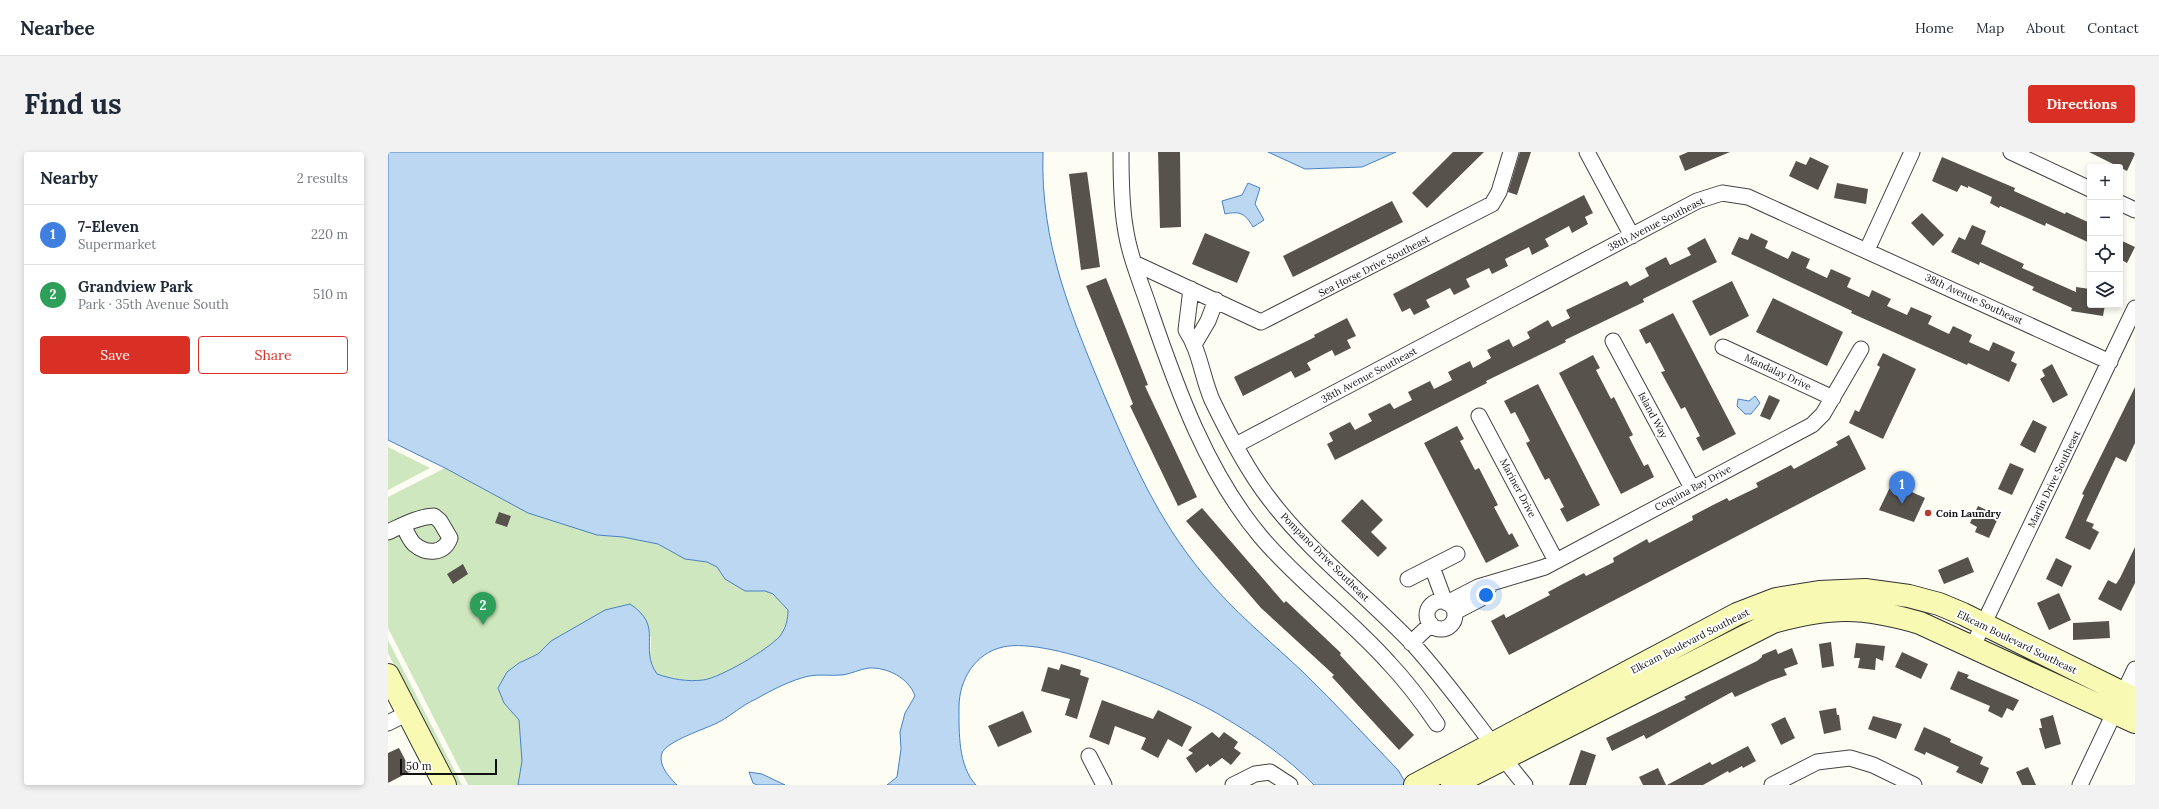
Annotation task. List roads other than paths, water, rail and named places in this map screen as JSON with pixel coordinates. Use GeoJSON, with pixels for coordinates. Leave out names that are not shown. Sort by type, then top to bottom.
{"type":"FeatureCollection","features":[{"type":"Feature","properties":{"kind":"street"},"geometry":{"type":"LineString","coordinates":[[1121,152],[1125,226],[1134,263],[1178,389],[1198,434],[1236,503],[1261,537],[1287,565],[1389,662],[1414,691],[1437,724]]}},
{"type":"Feature","properties":{"kind":"street","name":"Sea Horse Drive Southeast"},"geometry":{"type":"LineString","coordinates":[[1204,294],[1262,322],[1492,204],[1499,192],[1510,152]]}},
{"type":"Feature","properties":{"kind":"street"},"geometry":{"type":"LineString","coordinates":[[1587,152],[1632,236]]}},
{"type":"Feature","properties":{"kind":"street"},"geometry":{"type":"LineString","coordinates":[[1868,250],[1912,152]]}},
{"type":"Feature","properties":{"kind":"street"},"geometry":{"type":"LineString","coordinates":[[2011,152],[2087,188]]}},
{"type":"Feature","properties":{"kind":"street","name":"38th Avenue Southeast"},"geometry":{"type":"LineString","coordinates":[[1236,445],[1698,201],[1722,193],[1748,197],[1868,250],[2110,362]]}},
{"type":"Feature","properties":{"kind":"street"},"geometry":{"type":"LineString","coordinates":[[2123,204],[2135,210]]}},
{"type":"Feature","properties":{"kind":"street"},"geometry":{"type":"LineString","coordinates":[[1134,263],[1204,294],[1208,321],[1195,343]]}},
{"type":"Feature","properties":{"kind":"street","name":"Pompano Drive Southeast"},"geometry":{"type":"LineString","coordinates":[[1204,294],[1186,330],[1195,343],[1200,369],[1212,400],[1236,445],[1267,496],[1294,528],[1412,643],[1456,694],[1497,752],[1525,785]]}},
{"type":"Feature","properties":{"kind":"street","name":"Marlin Drive Southeast"},"geometry":{"type":"LineString","coordinates":[[1972,648],[2135,308]]}},
{"type":"Feature","properties":{"kind":"street","name":"Island Way"},"geometry":{"type":"LineString","coordinates":[[1613,341],[1692,488]]}},
{"type":"Feature","properties":{"kind":"street","name":"Mandalay Drive"},"geometry":{"type":"LineString","coordinates":[[1723,347],[1833,398]]}},
{"type":"Feature","properties":{"kind":"street","name":"Coquina Bay Drive"},"geometry":{"type":"LineString","coordinates":[[1430,624],[1427,617],[1429,608],[1435,602],[1449,606],[1480,599],[1491,584],[1545,567],[1812,425],[1823,414],[1861,349]]}},
{"type":"Feature","properties":{"kind":"street","name":"Mariner Drive"},"geometry":{"type":"LineString","coordinates":[[1479,416],[1556,560]]}},
{"type":"Feature","properties":{"kind":"street"},"geometry":{"type":"LineString","coordinates":[[388,532],[403,525]]}},
{"type":"Feature","properties":{"kind":"street"},"geometry":{"type":"LineString","coordinates":[[1408,579],[1457,554]]}},
{"type":"Feature","properties":{"kind":"street"},"geometry":{"type":"LineString","coordinates":[[1412,643],[1430,624],[1437,628],[1445,628],[1454,620],[1432,567]]}},
{"type":"Feature","properties":{"kind":"street","name":"Elkcam Boulevard Southeast"},"geometry":{"type":"LineString","coordinates":[[1842,600],[1865,590],[1909,596],[1938,604],[1983,624],[2124,702],[2135,722]]}},
{"type":"Feature","properties":{"kind":"street","name":"Elkcam Boulevard Southeast"},"geometry":{"type":"LineString","coordinates":[[1414,785],[1497,752],[1639,678],[1737,614],[1776,599],[1819,592],[1920,623],[1972,648],[2124,702]]}},
{"type":"Feature","properties":{"kind":"street"},"geometry":{"type":"LineString","coordinates":[[2080,785],[2124,702],[2135,669]]}},
{"type":"Feature","properties":{"kind":"street"},"geometry":{"type":"LineString","coordinates":[[388,675],[445,785]]}},
{"type":"Feature","properties":{"kind":"street"},"geometry":{"type":"LineString","coordinates":[[388,723],[408,713]]}},
{"type":"Feature","properties":{"kind":"street","name":"Elkcam Boulevard Southeast"},"geometry":{"type":"LineString","coordinates":[[1452,785],[1497,752]]}},
{"type":"Feature","properties":{"kind":"street"},"geometry":{"type":"LineString","coordinates":[[1089,756],[1104,785]]}},
{"type":"Feature","properties":{"kind":"street"},"geometry":{"type":"LineString","coordinates":[[1772,785],[1818,762],[1850,758],[1873,765],[1914,785]]}},
{"type":"Feature","properties":{"kind":"street"},"geometry":{"type":"LineString","coordinates":[[1233,785],[1255,774],[1270,772],[1290,785]]}},
{"type":"Feature","properties":{"kind":"water"},"geometry":{"type":"Polygon","coordinates":[[[388,152],[1043,152],[1043,185],[1047,217],[1052,248],[1060,278],[1092,367],[1136,467],[1159,511],[1187,553],[1214,587],[1238,612],[1327,696],[1398,770],[1407,785],[1314,785],[1294,766],[1261,741],[1225,718],[1179,694],[1149,681],[1083,658],[1052,650],[1025,646],[1003,647],[984,655],[970,669],[962,687],[959,707],[961,748],[966,768],[976,785],[887,785],[897,777],[901,749],[900,732],[905,713],[915,696],[908,684],[903,679],[883,669],[869,668],[845,674],[813,675],[795,680],[751,701],[717,723],[671,744],[665,749],[661,757],[663,766],[668,775],[677,785],[518,785],[522,761],[519,720],[504,703],[498,688],[507,672],[519,663],[538,654],[551,641],[605,610],[630,604],[646,621],[649,629],[650,655],[652,664],[657,674],[680,680],[703,680],[732,669],[774,642],[784,630],[788,610],[773,594],[765,591],[745,591],[725,579],[717,567],[707,562],[685,559],[658,544],[623,537],[597,535],[528,513],[445,468],[388,440],[388,152]]]}},
{"type":"Feature","properties":{"kind":"water"},"geometry":{"type":"Polygon","coordinates":[[[1268,152],[1396,152],[1362,167],[1305,169],[1268,152]]]}},
{"type":"Feature","properties":{"kind":"water"},"geometry":{"type":"Polygon","coordinates":[[[1248,183],[1260,188],[1255,204],[1264,220],[1253,227],[1242,214],[1225,214],[1222,201],[1242,195],[1248,183]]]}},
{"type":"Feature","properties":{"kind":"water"},"geometry":{"type":"Polygon","coordinates":[[[1755,396],[1760,403],[1751,414],[1745,414],[1737,406],[1738,399],[1749,401],[1755,396]]]}},
{"type":"Feature","properties":{"kind":"water"},"geometry":{"type":"Polygon","coordinates":[[[749,772],[762,774],[785,785],[757,785],[753,783],[749,772]]]}},
{"type":"Feature","properties":{"kind":"place","name":"7-Eleven"},"geometry":{"type":"Point","coordinates":[1902,504]}},
{"type":"Feature","properties":{"kind":"place","name":"Coin Laundry"},"geometry":{"type":"Point","coordinates":[1928,513]}},
{"type":"Feature","properties":{"kind":"place","name":"Grandview Park"},"geometry":{"type":"Point","coordinates":[483,625]}}]}
